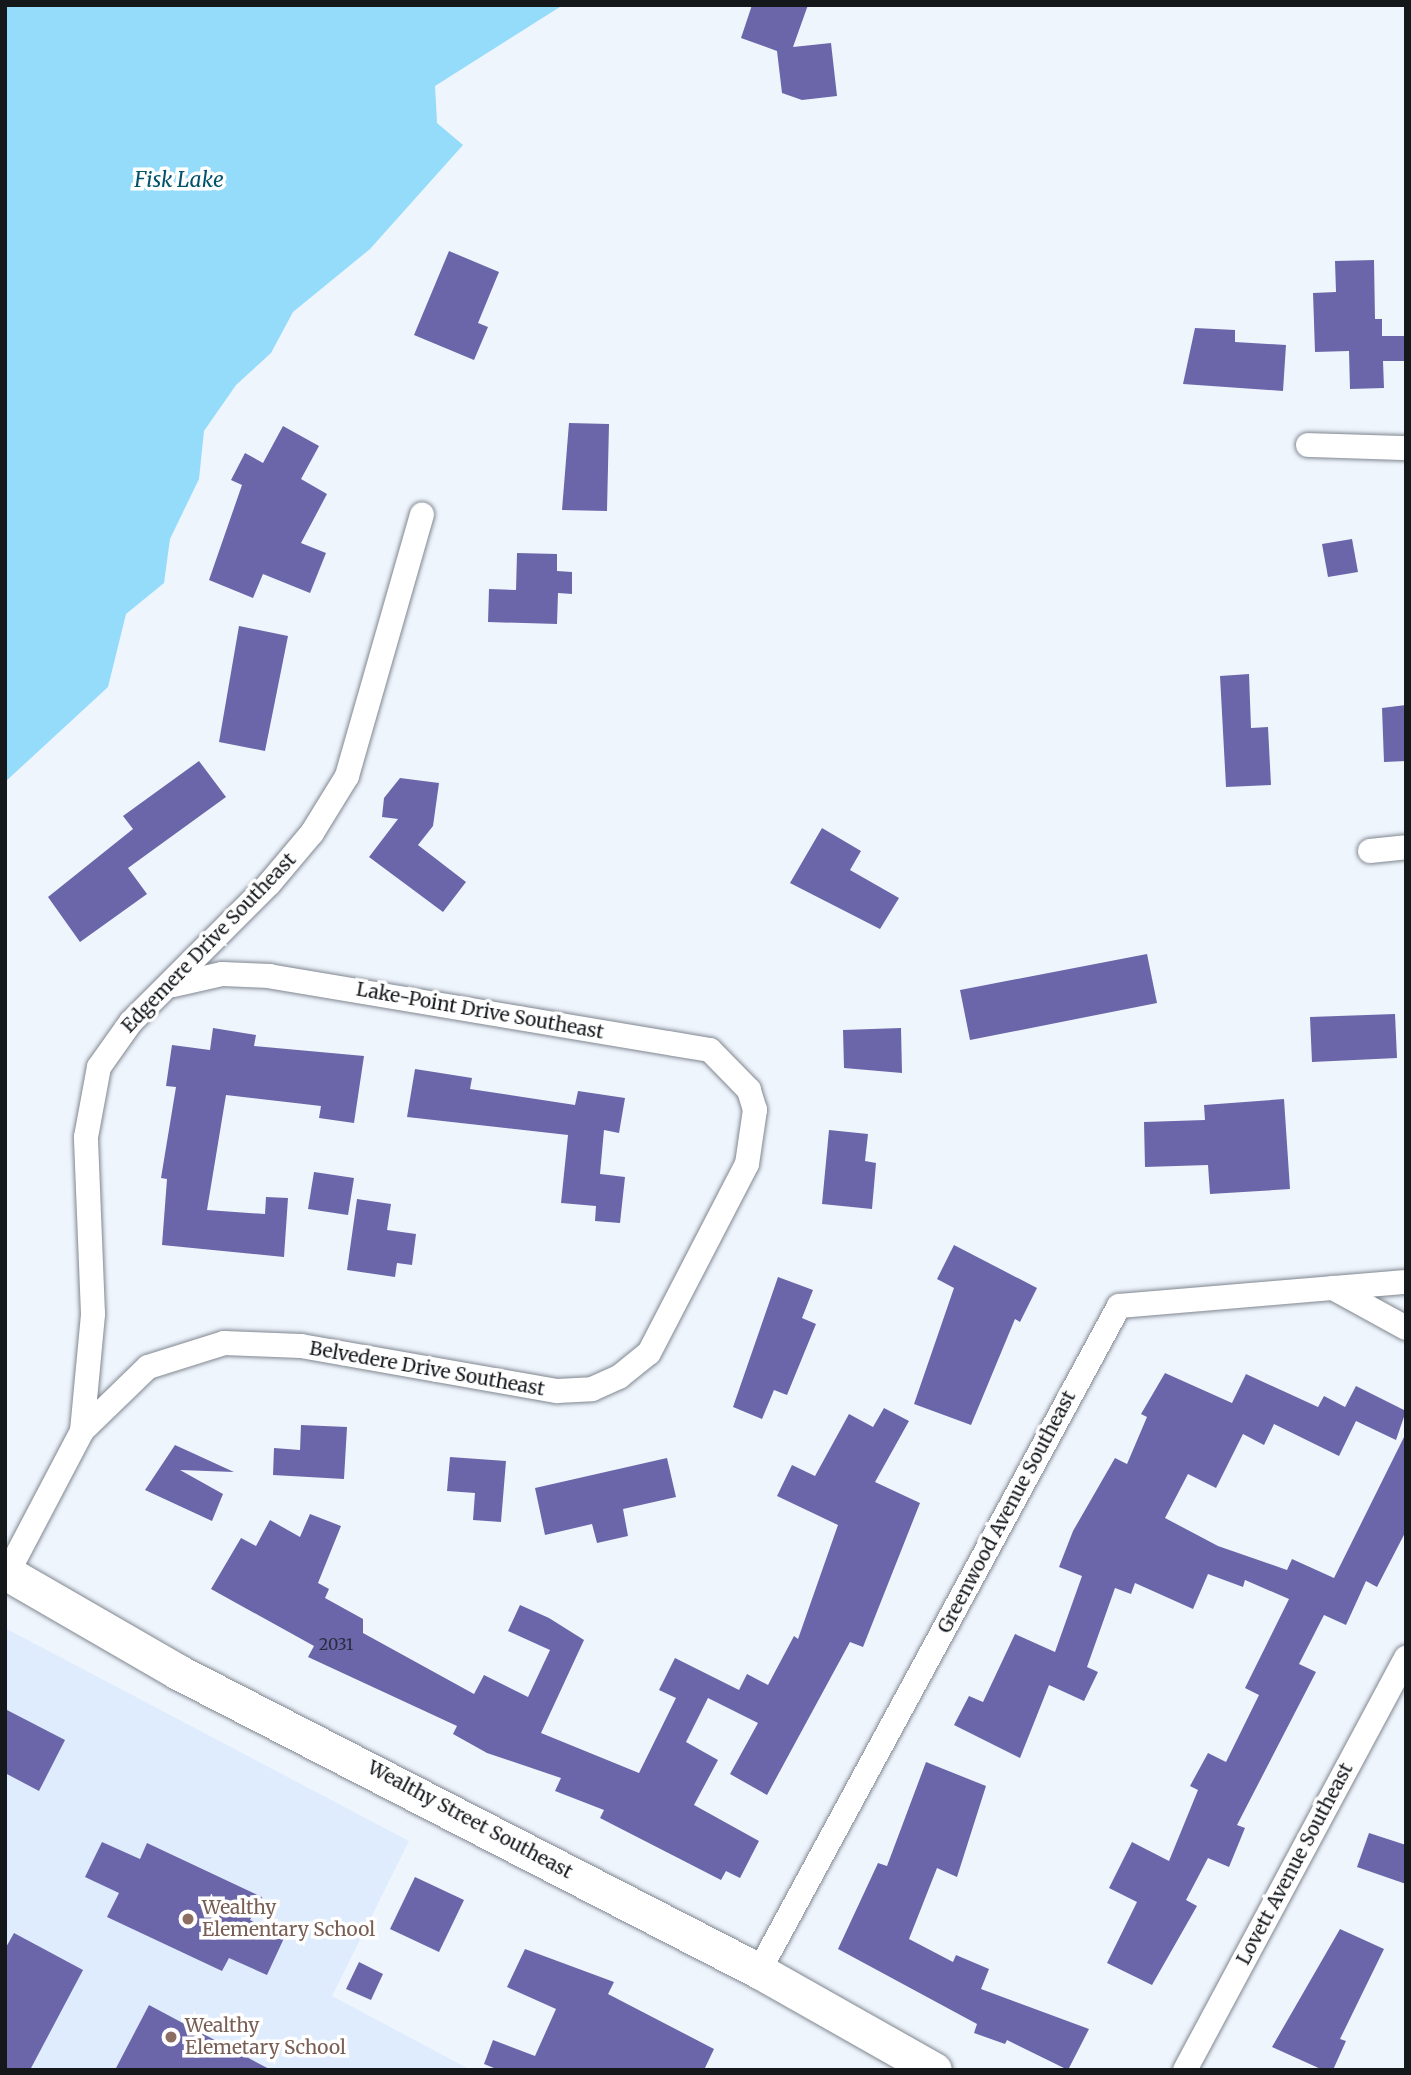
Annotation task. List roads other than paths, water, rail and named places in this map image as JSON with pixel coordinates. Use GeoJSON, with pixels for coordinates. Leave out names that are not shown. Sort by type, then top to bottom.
{"type":"FeatureCollection","features":[{"type":"Feature","properties":{"kind":"main road","name":"Wealthy Street Southeast"},"geometry":{"type":"LineString","coordinates":[[6,1573],[178,1672],[759,1971],[934,2070]]}},
{"type":"Feature","properties":{"kind":"street"},"geometry":{"type":"LineString","coordinates":[[1308,445],[1406,448]]}},
{"type":"Feature","properties":{"kind":"street","name":"Edgemere Drive Southeast"},"geometry":{"type":"LineString","coordinates":[[82,1431],[93,1314],[86,1137],[99,1067],[131,1022],[173,985],[312,833],[347,776],[422,515]]}},
{"type":"Feature","properties":{"kind":"street"},"geometry":{"type":"LineString","coordinates":[[1370,851],[1406,847]]}},
{"type":"Feature","properties":{"kind":"street","name":"Lake-Point Drive Southeast"},"geometry":{"type":"LineString","coordinates":[[173,985],[222,974],[270,976],[710,1051],[733,1066],[755,1110]]}},
{"type":"Feature","properties":{"kind":"street","name":"Belvedere Drive Southeast"},"geometry":{"type":"LineString","coordinates":[[82,1431],[148,1367],[224,1343],[301,1346],[557,1391],[592,1389],[619,1377],[649,1353],[747,1164],[755,1110]]}},
{"type":"Feature","properties":{"kind":"street","name":"Greenwood Avenue Southeast"},"geometry":{"type":"LineString","coordinates":[[759,1971],[1119,1306],[1406,1282]]}},
{"type":"Feature","properties":{"kind":"street"},"geometry":{"type":"LineString","coordinates":[[1333,1288],[1406,1328]]}},
{"type":"Feature","properties":{"kind":"street"},"geometry":{"type":"LineString","coordinates":[[6,1573],[82,1431]]}},
{"type":"Feature","properties":{"kind":"street","name":"Lovett Avenue Southeast"},"geometry":{"type":"LineString","coordinates":[[1185,2070],[1406,1657]]}},
{"type":"Feature","properties":{"kind":"water","name":"Fisk Lake"},"geometry":{"type":"Polygon","coordinates":[[[5,5],[563,5],[435,86],[437,123],[463,145],[370,249],[293,312],[271,353],[236,385],[204,431],[199,479],[170,539],[164,583],[126,614],[108,687],[5,782],[5,5]]]}},
{"type":"Feature","properties":{"kind":"place","name":"Wealthy Elementary School"},"geometry":{"type":"Point","coordinates":[188,1919]}},
{"type":"Feature","properties":{"kind":"place","name":"Wealthy Elemetary School"},"geometry":{"type":"Point","coordinates":[171,2037]}}]}
